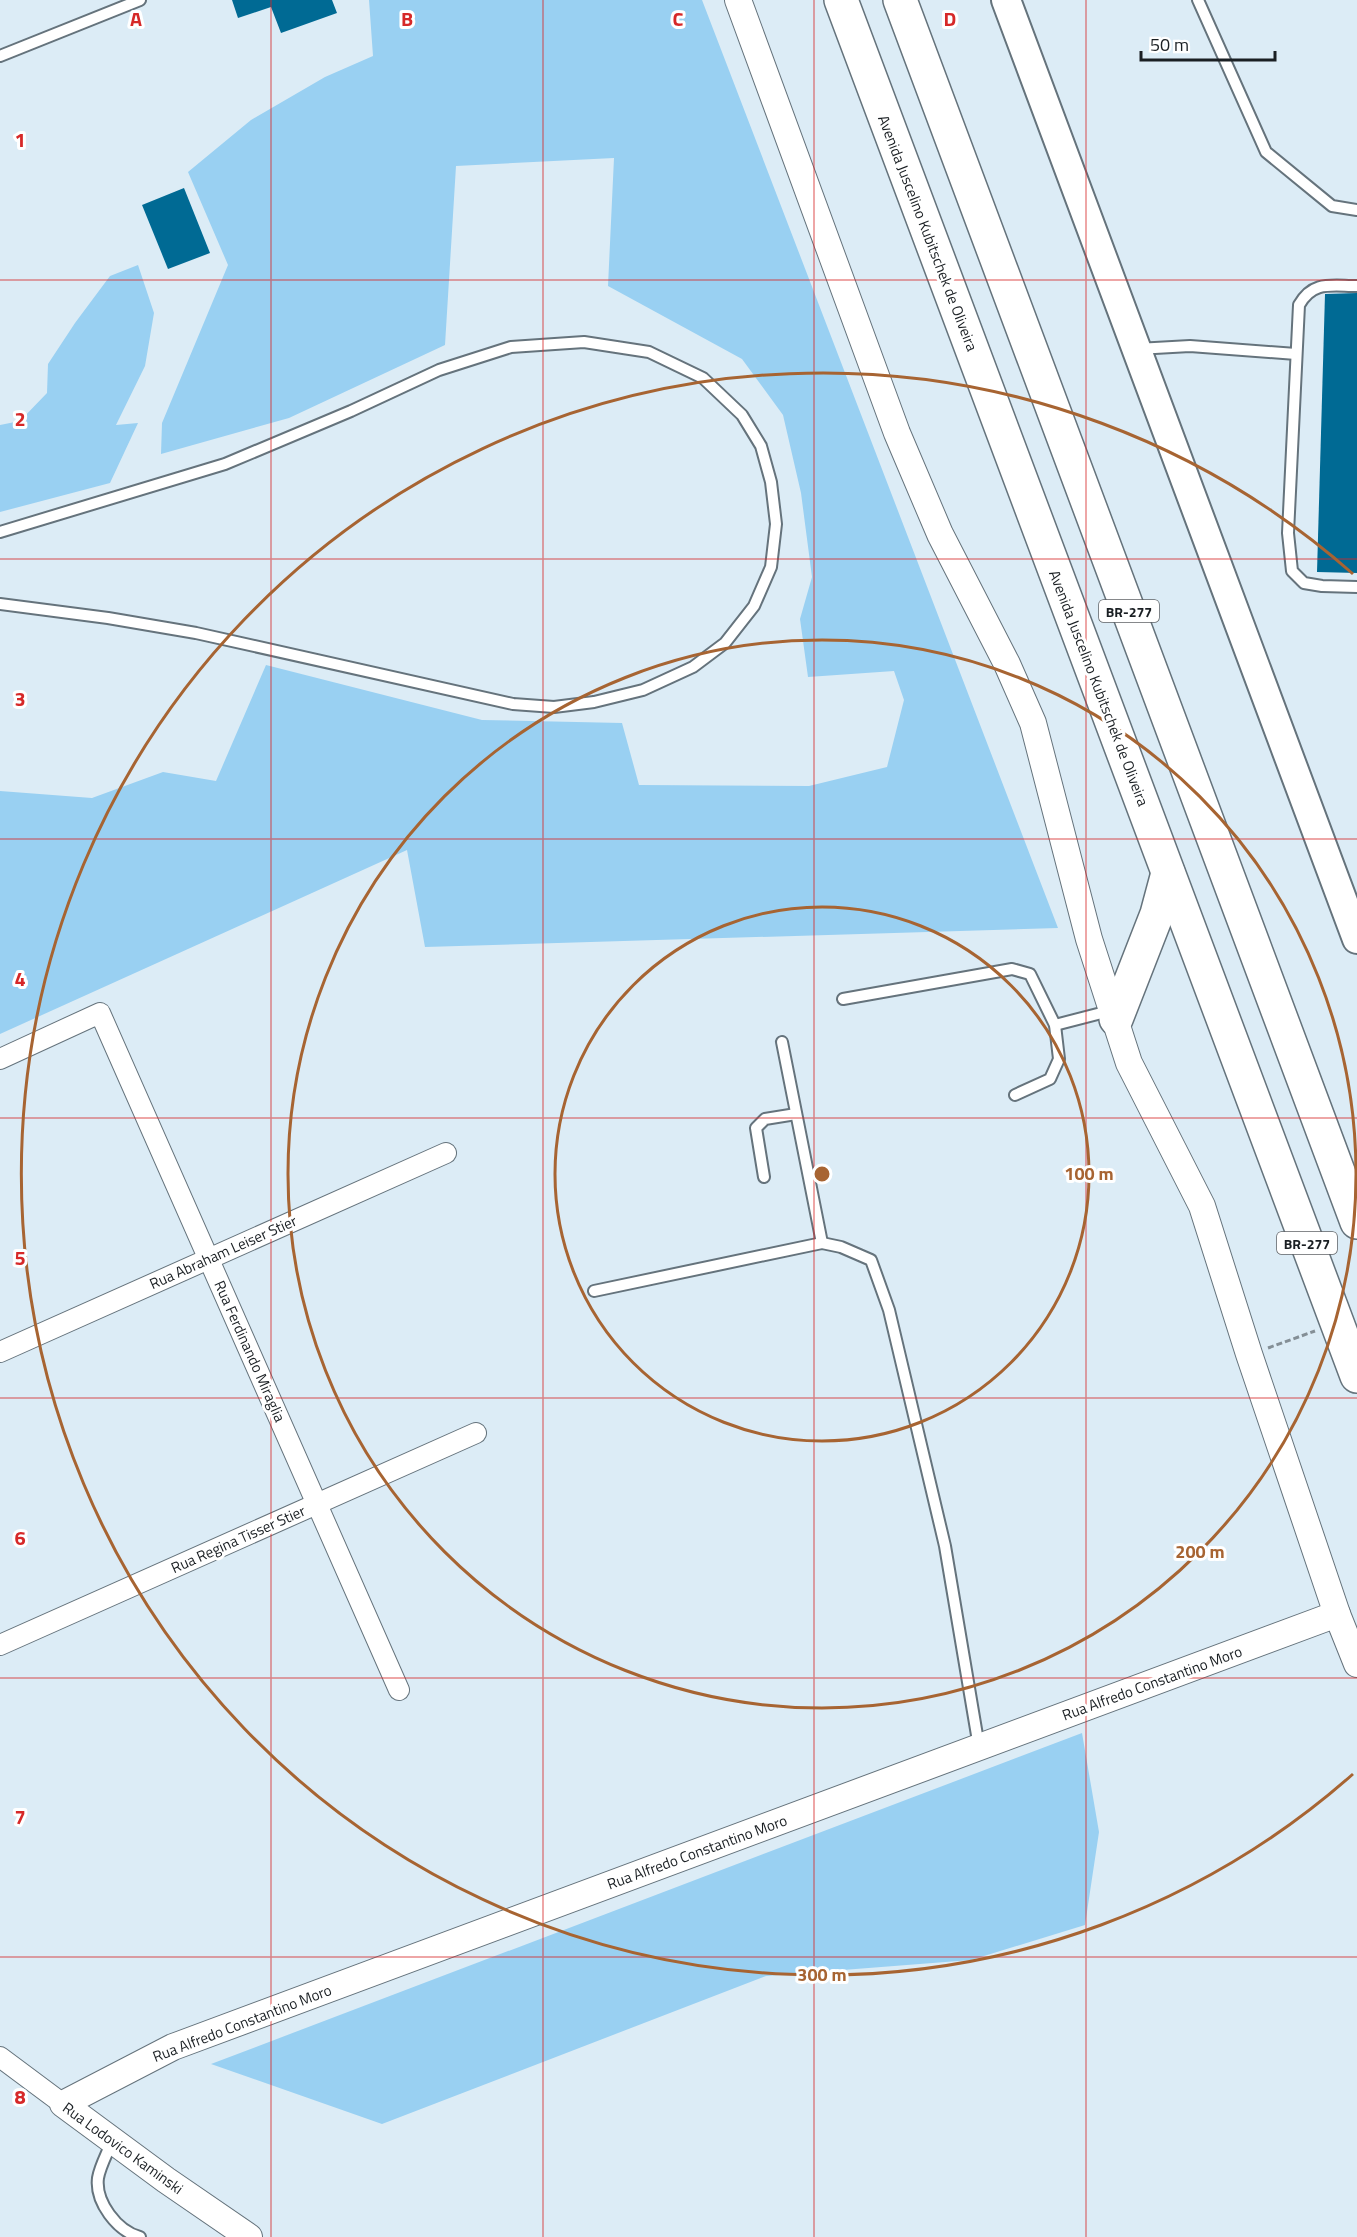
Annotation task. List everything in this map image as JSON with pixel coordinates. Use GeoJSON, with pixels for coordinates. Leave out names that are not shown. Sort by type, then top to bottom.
{"type":"FeatureCollection","features":[{"type":"Feature","properties":{"kind":"highway","name":"Avenida Juscelino Kubitschek de Oliveira"},"geometry":{"type":"LineString","coordinates":[[841,0],[1357,1376]]}},
{"type":"Feature","properties":{"kind":"highway","name":"BR-277"},"geometry":{"type":"LineString","coordinates":[[900,0],[1357,1222]]}},
{"type":"Feature","properties":{"kind":"highway"},"geometry":{"type":"LineString","coordinates":[[1115,1014],[1157,914],[1168,873]]}},
{"type":"Feature","properties":{"kind":"main road"},"geometry":{"type":"LineString","coordinates":[[1006,0],[1357,939]]}},
{"type":"Feature","properties":{"kind":"street"},"geometry":{"type":"LineString","coordinates":[[738,0],[897,433],[940,534],[1011,673],[1033,723],[1089,939],[1130,1063],[1202,1206],[1249,1354],[1337,1614],[1357,1664]]}},
{"type":"Feature","properties":{"kind":"street","name":"Rua Ferdinando Miraglia"},"geometry":{"type":"LineString","coordinates":[[0,1059],[100,1013],[399,1690]]}},
{"type":"Feature","properties":{"kind":"street","name":"Rua Abraham Leiser Stier"},"geometry":{"type":"LineString","coordinates":[[0,1352],[446,1153]]}},
{"type":"Feature","properties":{"kind":"street","name":"Rua Regina Tisser Stier"},"geometry":{"type":"LineString","coordinates":[[0,1645],[476,1433]]}},
{"type":"Feature","properties":{"kind":"street","name":"Rua Alfredo Constantino Moro"},"geometry":{"type":"LineString","coordinates":[[63,2104],[172,2047],[1337,1614]]}},
{"type":"Feature","properties":{"kind":"street","name":"Rua Lodovico Kaminski"},"geometry":{"type":"LineString","coordinates":[[0,2057],[112,2141],[249,2237]]}},
{"type":"Feature","properties":{"kind":"lane"},"geometry":{"type":"LineString","coordinates":[[0,57],[140,0]]}},
{"type":"Feature","properties":{"kind":"lane"},"geometry":{"type":"LineString","coordinates":[[1198,0],[1266,152],[1332,206],[1357,210]]}},
{"type":"Feature","properties":{"kind":"lane"},"geometry":{"type":"LineString","coordinates":[[1357,286],[1318,286],[1305,295],[1299,305],[1288,532],[1292,571],[1304,583],[1322,586],[1357,586]]}},
{"type":"Feature","properties":{"kind":"lane"},"geometry":{"type":"LineString","coordinates":[[0,531],[225,464],[351,411],[439,370],[511,347],[584,342],[649,352],[703,378],[742,414],[761,446],[771,482],[776,524],[771,567],[754,606],[724,643],[693,667],[643,690],[594,702],[554,707],[513,704],[196,633],[108,618],[0,604]]}},
{"type":"Feature","properties":{"kind":"lane"},"geometry":{"type":"LineString","coordinates":[[1137,349],[1190,346],[1296,354]]}},
{"type":"Feature","properties":{"kind":"lane"},"geometry":{"type":"LineString","coordinates":[[843,999],[1012,969],[1030,974],[1055,1025],[1059,1059],[1050,1079],[1015,1095]]}},
{"type":"Feature","properties":{"kind":"lane"},"geometry":{"type":"LineString","coordinates":[[1055,1025],[1115,1014]]}},
{"type":"Feature","properties":{"kind":"lane"},"geometry":{"type":"LineString","coordinates":[[782,1042],[822,1243]]}},
{"type":"Feature","properties":{"kind":"lane"},"geometry":{"type":"LineString","coordinates":[[764,1177],[756,1128],[765,1119],[796,1114]]}},
{"type":"Feature","properties":{"kind":"lane"},"geometry":{"type":"LineString","coordinates":[[594,1291],[822,1243],[841,1247],[872,1260],[889,1310],[945,1546],[979,1748]]}},
{"type":"Feature","properties":{"kind":"lane"},"geometry":{"type":"LineString","coordinates":[[112,2141],[98,2178],[100,2197],[107,2212],[119,2225],[140,2237]]}},
{"type":"Feature","properties":{"kind":"path"},"geometry":{"type":"LineString","coordinates":[[1249,1354],[1337,1323]]}},
{"type":"Feature","properties":{"kind":"shaded area"},"geometry":{"type":"Polygon","coordinates":[[[369,0],[702,0],[1058,928],[425,947],[407,850],[0,1034],[0,791],[92,798],[163,772],[216,781],[266,665],[482,720],[622,723],[639,785],[809,786],[887,767],[904,700],[894,671],[808,677],[800,619],[812,577],[801,493],[783,415],[742,359],[608,286],[614,158],[456,166],[445,345],[289,418],[161,454],[162,423],[228,265],[188,172],[251,120],[325,77],[373,56],[369,0]]]}},
{"type":"Feature","properties":{"kind":"shaded area"},"geometry":{"type":"Polygon","coordinates":[[[138,265],[154,313],[145,366],[116,425],[138,423],[110,483],[0,512],[0,425],[20,421],[47,393],[48,364],[75,323],[110,276],[138,265]]]}},
{"type":"Feature","properties":{"kind":"shaded area"},"geometry":{"type":"Polygon","coordinates":[[[1082,1733],[1099,1832],[1085,1925],[971,1960],[766,1976],[382,2124],[211,2064],[1082,1733]]]}},
{"type":"Feature","properties":{"kind":"building"},"geometry":{"type":"Polygon","coordinates":[[[232,0],[332,0],[337,13],[281,33],[271,7],[238,18],[232,0]]]}},
{"type":"Feature","properties":{"kind":"building"},"geometry":{"type":"Polygon","coordinates":[[[184,188],[210,253],[168,269],[142,205],[184,188]]]}},
{"type":"Feature","properties":{"kind":"building"},"geometry":{"type":"Polygon","coordinates":[[[1357,293],[1357,573],[1317,572],[1325,294],[1357,293]]]}}]}
